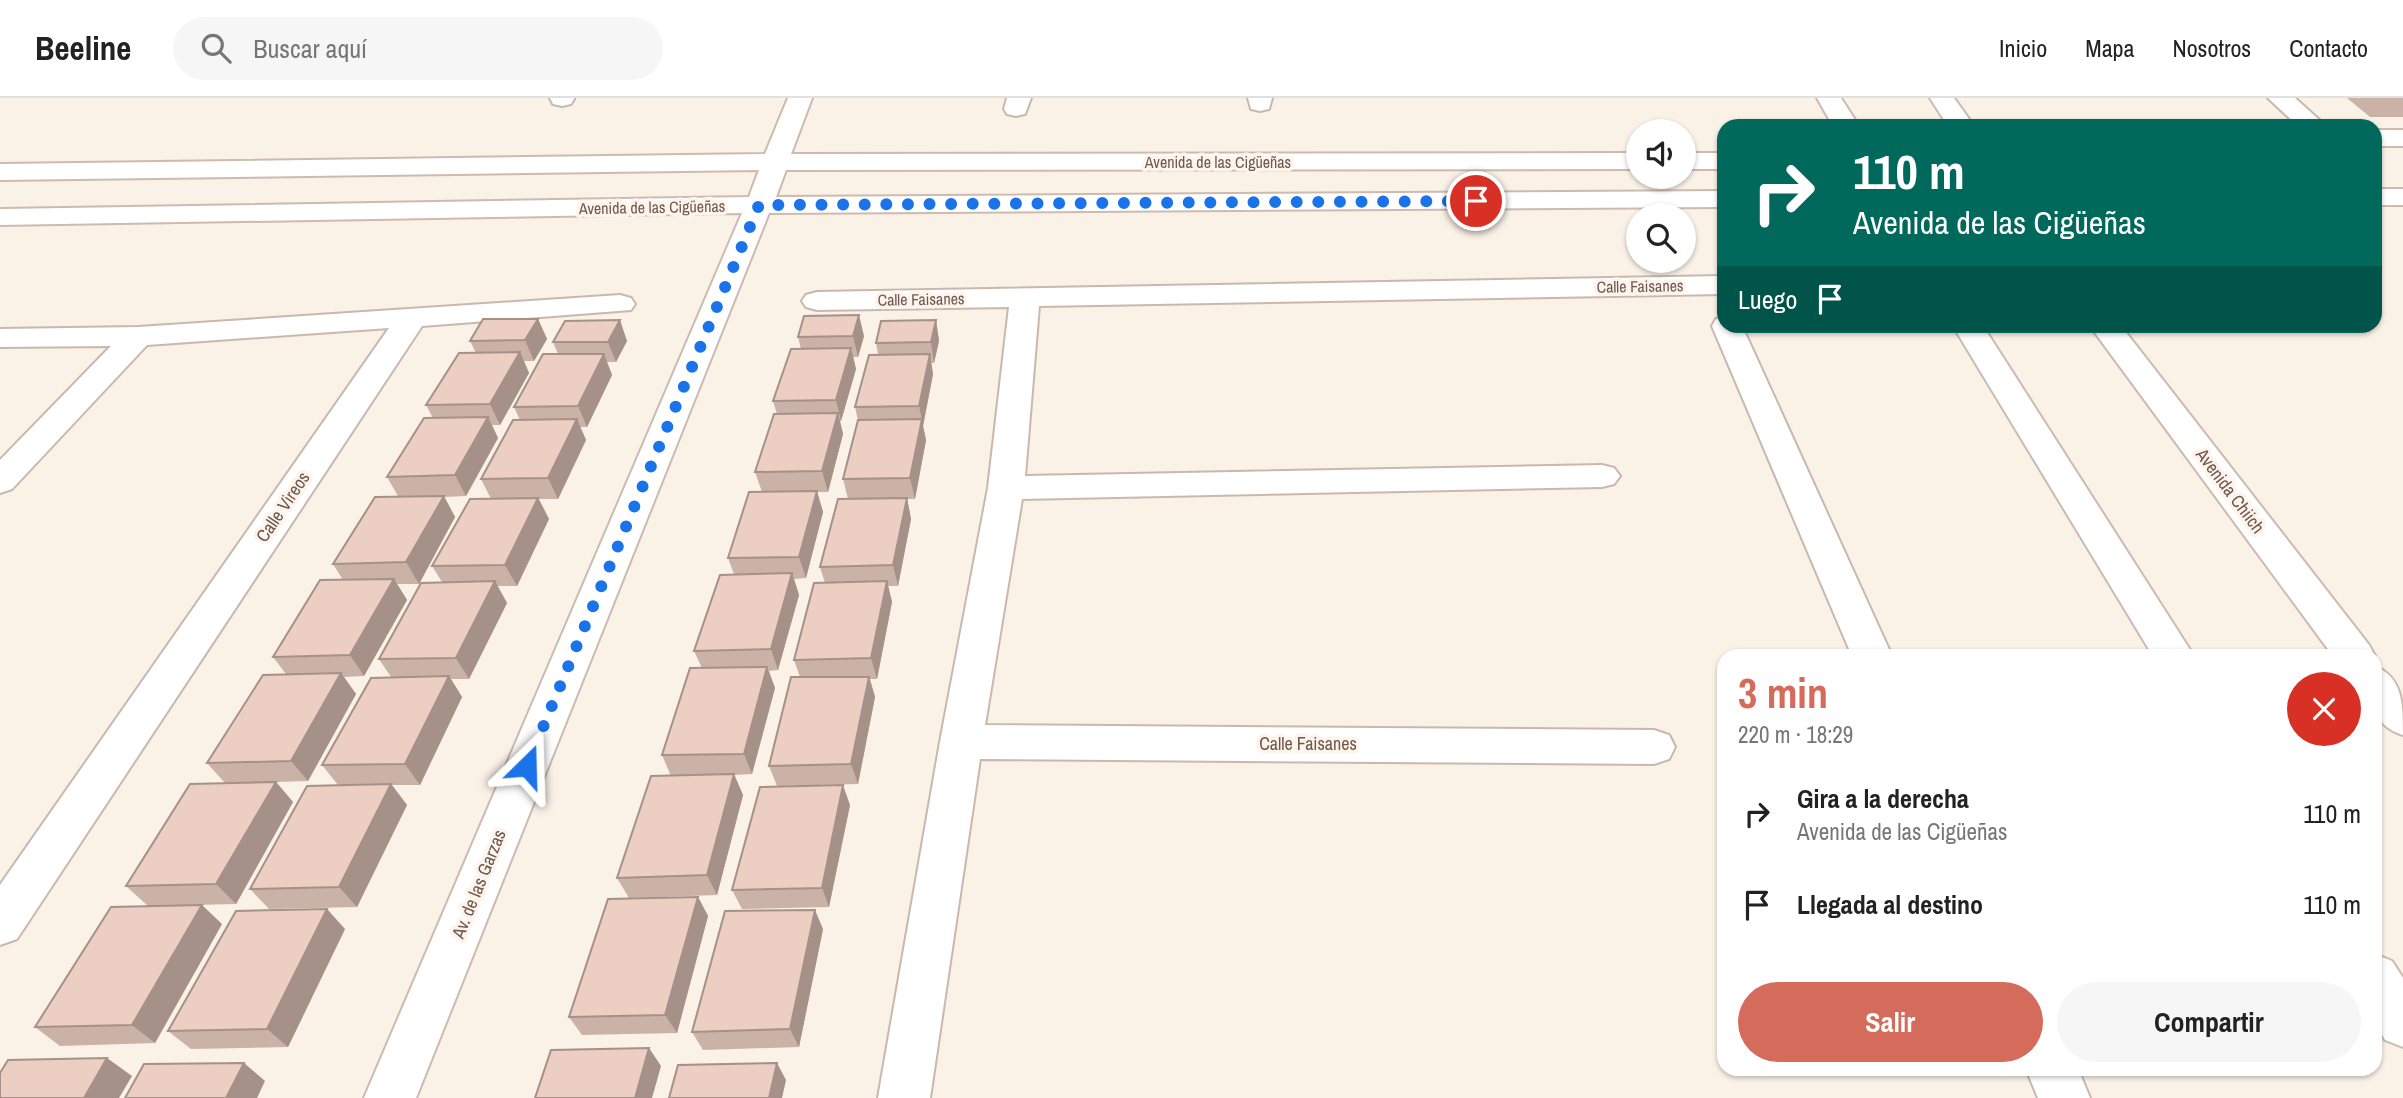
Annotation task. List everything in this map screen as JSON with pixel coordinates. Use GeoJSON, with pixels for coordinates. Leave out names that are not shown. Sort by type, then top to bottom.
{"type":"FeatureCollection","features":[{"type":"Feature","properties":{"kind":"main road"},"geometry":{"type":"LineString","coordinates":[[775,162],[800,98]]}},
{"type":"Feature","properties":{"kind":"main road"},"geometry":{"type":"LineString","coordinates":[[1829,98],[1842,119]]}},
{"type":"Feature","properties":{"kind":"main road"},"geometry":{"type":"LineString","coordinates":[[1941,98],[1956,119]]}},
{"type":"Feature","properties":{"kind":"main road"},"geometry":{"type":"LineString","coordinates":[[2382,138],[2403,138]]}},
{"type":"Feature","properties":{"kind":"main road","name":"Avenida de las Cigüeñas"},"geometry":{"type":"LineString","coordinates":[[0,172],[775,162],[1626,161]]}},
{"type":"Feature","properties":{"kind":"main road"},"geometry":{"type":"LineString","coordinates":[[1696,161],[1717,161]]}},
{"type":"Feature","properties":{"kind":"main road","name":"Av. de las Garzas"},"geometry":{"type":"LineString","coordinates":[[390,1098],[775,162]]}},
{"type":"Feature","properties":{"kind":"main road"},"geometry":{"type":"LineString","coordinates":[[2382,197],[2403,197]]}},
{"type":"Feature","properties":{"kind":"main road","name":"Avenida de las Cigüeñas"},"geometry":{"type":"LineString","coordinates":[[0,217],[759,205],[1717,199]]}},
{"type":"Feature","properties":{"kind":"main road","name":"Calle Faisanes"},"geometry":{"type":"LineString","coordinates":[[817,301],[1717,285]]}},
{"type":"Feature","properties":{"kind":"main road"},"geometry":{"type":"LineString","coordinates":[[904,1098],[961,741],[1006,488],[1025,297]]}},
{"type":"Feature","properties":{"kind":"main road"},"geometry":{"type":"LineString","coordinates":[[0,338],[138,337],[620,304]]}},
{"type":"Feature","properties":{"kind":"main road","name":"Calle Vireos"},"geometry":{"type":"LineString","coordinates":[[0,924],[412,317]]}},
{"type":"Feature","properties":{"kind":"main road"},"geometry":{"type":"LineString","coordinates":[[1730,333],[1868,649]]}},
{"type":"Feature","properties":{"kind":"main road"},"geometry":{"type":"LineString","coordinates":[[1972,333],[2170,649]]}},
{"type":"Feature","properties":{"kind":"main road","name":"Avenida Chiich"},"geometry":{"type":"LineString","coordinates":[[2110,333],[2351,649]]}},
{"type":"Feature","properties":{"kind":"main road"},"geometry":{"type":"LineString","coordinates":[[0,481],[138,337]]}},
{"type":"Feature","properties":{"kind":"main road"},"geometry":{"type":"LineString","coordinates":[[1006,488],[1602,476]]}},
{"type":"Feature","properties":{"kind":"main road"},"geometry":{"type":"LineString","coordinates":[[2382,691],[2403,719]]}},
{"type":"Feature","properties":{"kind":"main road","name":"Calle Faisanes"},"geometry":{"type":"LineString","coordinates":[[961,741],[1654,747]]}},
{"type":"Feature","properties":{"kind":"main road"},"geometry":{"type":"LineString","coordinates":[[2382,988],[2403,1023]]}},
{"type":"Feature","properties":{"kind":"main road"},"geometry":{"type":"LineString","coordinates":[[2055,1076],[2064,1098]]}},
{"type":"Feature","properties":{"kind":"building"},"geometry":{"type":"Polygon","coordinates":[[[859,315],[853,336],[798,337],[804,316],[859,315]]]}},
{"type":"Feature","properties":{"kind":"building"},"geometry":{"type":"Polygon","coordinates":[[[483,319],[538,319],[525,340],[470,341],[483,319]]]}},
{"type":"Feature","properties":{"kind":"building"},"geometry":{"type":"Polygon","coordinates":[[[620,320],[608,342],[553,342],[565,321],[620,320]]]}},
{"type":"Feature","properties":{"kind":"building"},"geometry":{"type":"Polygon","coordinates":[[[936,320],[931,342],[876,343],[881,321],[936,320]]]}},
{"type":"Feature","properties":{"kind":"building"},"geometry":{"type":"Polygon","coordinates":[[[851,348],[836,400],[773,401],[791,349],[851,348]]]}},
{"type":"Feature","properties":{"kind":"building"},"geometry":{"type":"Polygon","coordinates":[[[520,352],[490,404],[426,405],[459,353],[520,352]]]}},
{"type":"Feature","properties":{"kind":"building"},"geometry":{"type":"Polygon","coordinates":[[[543,354],[604,354],[578,406],[514,407],[543,354]]]}},
{"type":"Feature","properties":{"kind":"building"},"geometry":{"type":"Polygon","coordinates":[[[930,354],[919,406],[855,407],[869,355],[930,354]]]}},
{"type":"Feature","properties":{"kind":"building"},"geometry":{"type":"Polygon","coordinates":[[[838,413],[822,471],[755,472],[774,414],[838,413]]]}},
{"type":"Feature","properties":{"kind":"building"},"geometry":{"type":"Polygon","coordinates":[[[488,417],[455,475],[387,477],[424,418],[488,417]]]}},
{"type":"Feature","properties":{"kind":"building"},"geometry":{"type":"Polygon","coordinates":[[[577,419],[548,478],[481,479],[513,420],[577,419]]]}},
{"type":"Feature","properties":{"kind":"building"},"geometry":{"type":"Polygon","coordinates":[[[922,419],[910,478],[843,479],[858,420],[922,419]]]}},
{"type":"Feature","properties":{"kind":"building"},"geometry":{"type":"Polygon","coordinates":[[[817,491],[799,557],[728,558],[749,492],[817,491]]]}},
{"type":"Feature","properties":{"kind":"building"},"geometry":{"type":"Polygon","coordinates":[[[444,496],[406,562],[333,564],[375,497],[444,496]]]}},
{"type":"Feature","properties":{"kind":"building"},"geometry":{"type":"Polygon","coordinates":[[[538,498],[505,565],[432,566],[470,499],[538,498]]]}},
{"type":"Feature","properties":{"kind":"building"},"geometry":{"type":"Polygon","coordinates":[[[907,498],[893,565],[820,567],[838,499],[907,498]]]}},
{"type":"Feature","properties":{"kind":"building"},"geometry":{"type":"Polygon","coordinates":[[[792,573],[771,649],[694,651],[720,575],[792,573]]]}},
{"type":"Feature","properties":{"kind":"building"},"geometry":{"type":"Polygon","coordinates":[[[394,579],[350,655],[273,657],[320,580],[394,579]]]}},
{"type":"Feature","properties":{"kind":"building"},"geometry":{"type":"Polygon","coordinates":[[[495,581],[456,658],[379,659],[421,583],[495,581]]]}},
{"type":"Feature","properties":{"kind":"building"},"geometry":{"type":"Polygon","coordinates":[[[887,581],[871,658],[794,660],[814,583],[887,581]]]}},
{"type":"Feature","properties":{"kind":"building"},"geometry":{"type":"Polygon","coordinates":[[[767,667],[744,754],[662,755],[690,668],[767,667]]]}},
{"type":"Feature","properties":{"kind":"building"},"geometry":{"type":"Polygon","coordinates":[[[341,673],[291,761],[207,763],[263,675],[341,673]]]}},
{"type":"Feature","properties":{"kind":"building"},"geometry":{"type":"Polygon","coordinates":[[[449,676],[405,764],[322,765],[371,678],[449,676]]]}},
{"type":"Feature","properties":{"kind":"building"},"geometry":{"type":"Polygon","coordinates":[[[791,677],[869,677],[851,764],[769,766],[791,677]]]}},
{"type":"Feature","properties":{"kind":"building"},"geometry":{"type":"Polygon","coordinates":[[[734,774],[707,875],[617,878],[651,776],[734,774]]]}},
{"type":"Feature","properties":{"kind":"building"},"geometry":{"type":"Polygon","coordinates":[[[276,782],[216,884],[126,886],[190,784],[276,782]]]}},
{"type":"Feature","properties":{"kind":"building"},"geometry":{"type":"Polygon","coordinates":[[[391,784],[339,887],[250,889],[307,786],[391,784]]]}},
{"type":"Feature","properties":{"kind":"building"},"geometry":{"type":"Polygon","coordinates":[[[843,785],[822,888],[732,890],[760,787],[843,785]]]}},
{"type":"Feature","properties":{"kind":"building"},"geometry":{"type":"Polygon","coordinates":[[[698,897],[665,1015],[569,1017],[608,899],[698,897]]]}},
{"type":"Feature","properties":{"kind":"building"},"geometry":{"type":"Polygon","coordinates":[[[202,905],[132,1025],[35,1027],[111,907],[202,905]]]}},
{"type":"Feature","properties":{"kind":"building"},"geometry":{"type":"Polygon","coordinates":[[[327,909],[267,1029],[168,1031],[236,911],[327,909]]]}},
{"type":"Feature","properties":{"kind":"building"},"geometry":{"type":"Polygon","coordinates":[[[815,910],[790,1029],[692,1032],[725,911],[815,910]]]}},
{"type":"Feature","properties":{"kind":"building"},"geometry":{"type":"Polygon","coordinates":[[[649,1048],[635,1098],[535,1098],[551,1050],[649,1048]]]}},
{"type":"Feature","properties":{"kind":"building"},"geometry":{"type":"Polygon","coordinates":[[[107,1058],[84,1098],[0,1098],[0,1073],[8,1060],[107,1058]]]}},
{"type":"Feature","properties":{"kind":"building"},"geometry":{"type":"Polygon","coordinates":[[[244,1063],[226,1098],[125,1098],[144,1064],[244,1063]]]}},
{"type":"Feature","properties":{"kind":"building"},"geometry":{"type":"Polygon","coordinates":[[[777,1063],[769,1098],[669,1098],[678,1065],[777,1063]]]}},
{"type":"Feature","properties":{"kind":"route"},"geometry":{"type":"LineString","coordinates":[[527,766],[759,205],[1476,201]]}}]}
